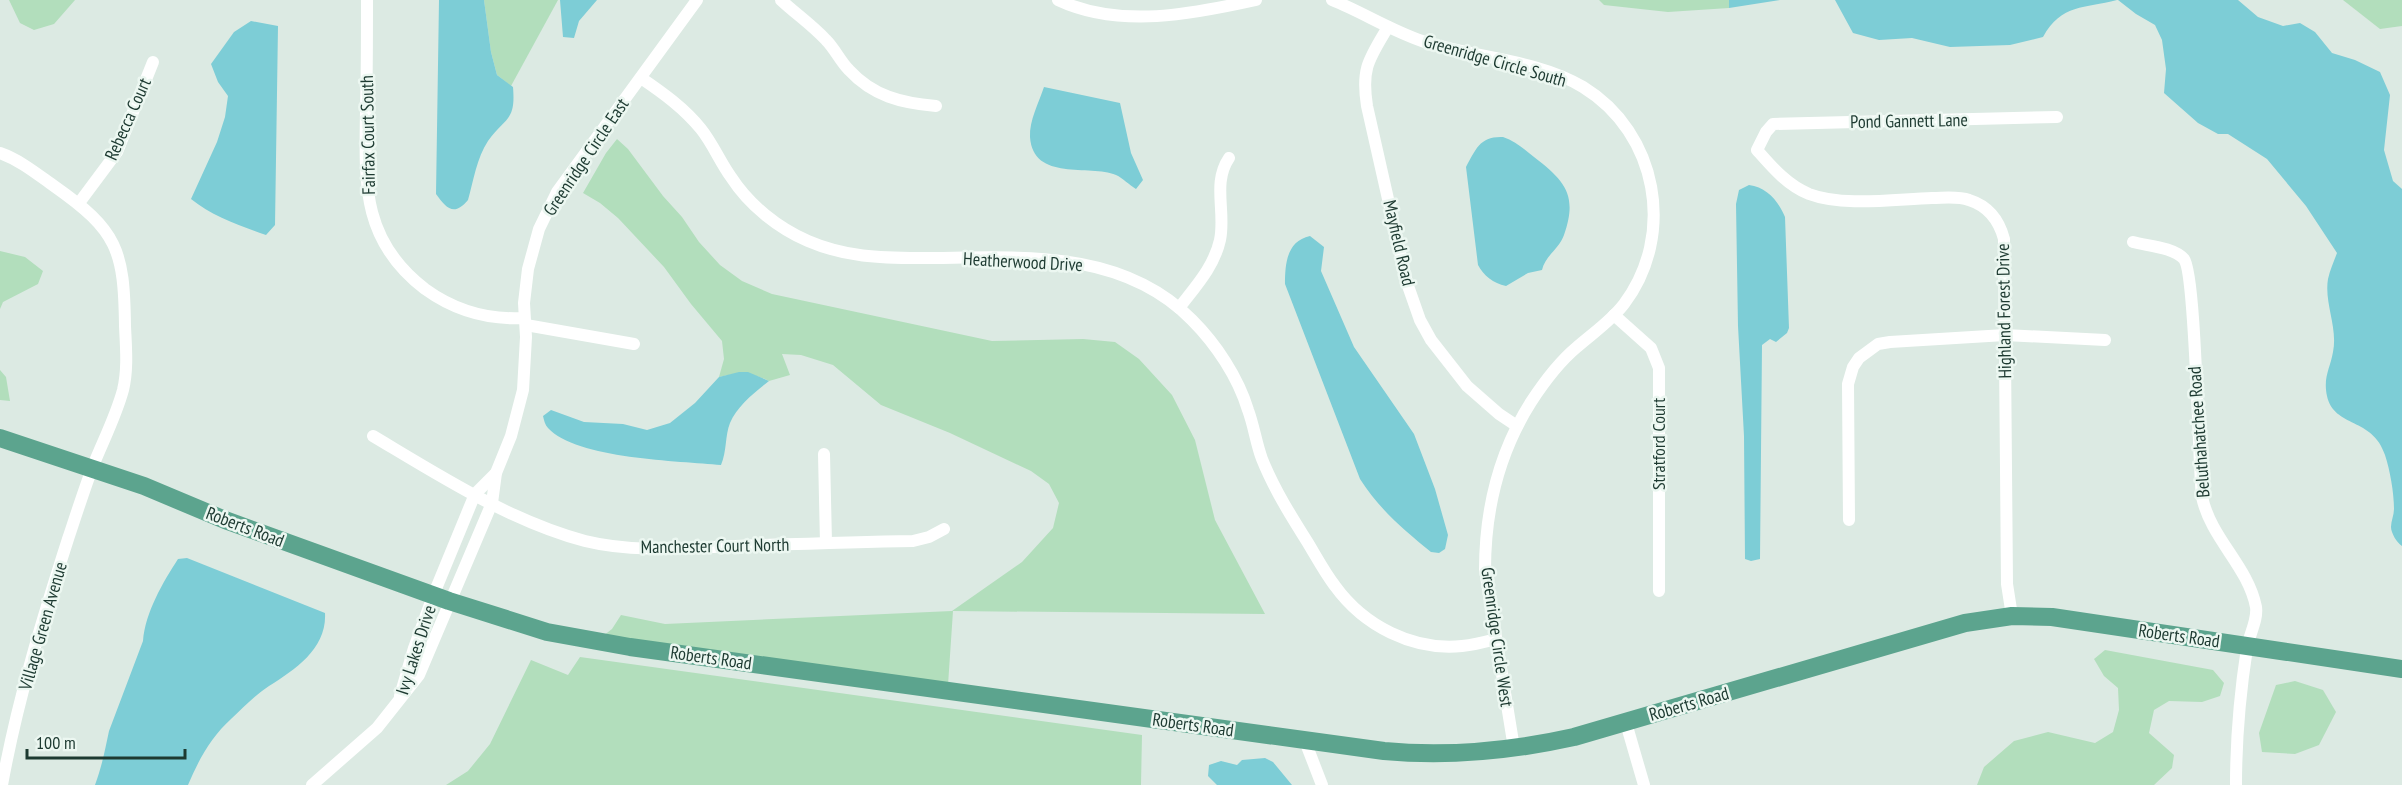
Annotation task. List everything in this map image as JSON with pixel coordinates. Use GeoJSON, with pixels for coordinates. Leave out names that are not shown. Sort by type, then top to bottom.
{"type":"FeatureCollection","features":[{"type":"Feature","properties":{"kind":"main road","name":"Roberts Road"},"geometry":{"type":"LineString","coordinates":[[0,438],[92,469],[441,599],[548,632],[630,646],[1305,741],[1399,752],[1438,754],[1514,748],[1574,737],[1965,623],[2012,616],[2052,617],[2402,669]]}},
{"type":"Feature","properties":{"kind":"street","name":"Fairfax Court South"},"geometry":{"type":"LineString","coordinates":[[368,0],[365,178],[370,207],[380,236],[406,272],[445,302],[462,309],[496,318],[525,321],[634,344]]}},
{"type":"Feature","properties":{"kind":"street","name":"Greenridge Circle East"},"geometry":{"type":"LineString","coordinates":[[441,599],[492,503],[496,473],[511,436],[523,390],[528,269],[532,249],[547,210],[557,192],[697,0]]}},
{"type":"Feature","properties":{"kind":"street"},"geometry":{"type":"LineString","coordinates":[[781,0],[810,24],[828,42],[848,69],[868,87],[901,102],[936,106]]}},
{"type":"Feature","properties":{"kind":"street"},"geometry":{"type":"LineString","coordinates":[[1058,0],[1098,13],[1142,16],[1214,9],[1257,0]]}},
{"type":"Feature","properties":{"kind":"street","name":"Greenridge Circle South"},"geometry":{"type":"LineString","coordinates":[[1332,0],[1388,27],[1455,51],[1533,68],[1568,79],[1598,98],[1617,116],[1636,143],[1648,173],[1654,208],[1654,226],[1652,244],[1641,277],[1614,315]]}},
{"type":"Feature","properties":{"kind":"street","name":"Mayfield Road"},"geometry":{"type":"LineString","coordinates":[[1388,27],[1368,62],[1364,84],[1367,106],[1414,306],[1431,340],[1453,370],[1482,401],[1517,426]]}},
{"type":"Feature","properties":{"kind":"street","name":"Rebecca Court"},"geometry":{"type":"LineString","coordinates":[[79,204],[117,152],[153,62]]}},
{"type":"Feature","properties":{"kind":"street","name":"Heatherwood Drive"},"geometry":{"type":"LineString","coordinates":[[642,78],[690,116],[714,147],[733,181],[759,209],[775,222],[808,241],[837,251],[871,258],[1039,259],[1079,263],[1139,282],[1179,308],[1209,340],[1226,363],[1248,410],[1270,478],[1287,510],[1347,601],[1378,626],[1412,641],[1454,646],[1496,639]]}},
{"type":"Feature","properties":{"kind":"street","name":"Pond Gannett Lane"},"geometry":{"type":"LineString","coordinates":[[1766,132],[1773,124],[2057,117]]}},
{"type":"Feature","properties":{"kind":"street","name":"Highland Forest Drive"},"geometry":{"type":"LineString","coordinates":[[1766,132],[1757,150],[1779,174],[1808,193],[1836,200],[1960,198],[1978,204],[1997,220],[2004,239],[2007,584],[2012,616]]}},
{"type":"Feature","properties":{"kind":"street","name":"Village Green Avenue"},"geometry":{"type":"LineString","coordinates":[[0,153],[22,163],[79,204],[101,225],[111,239],[118,254],[124,282],[126,371],[120,397],[92,469],[54,586],[8,752],[2,785]]}},
{"type":"Feature","properties":{"kind":"street"},"geometry":{"type":"LineString","coordinates":[[1179,308],[1203,278],[1216,253],[1222,226],[1219,183],[1221,173],[1229,158]]}},
{"type":"Feature","properties":{"kind":"street","name":"Beluthahatchee Road"},"geometry":{"type":"LineString","coordinates":[[2133,242],[2178,254],[2184,258],[2190,271],[2202,497],[2211,526],[2248,584],[2256,611],[2248,646],[2240,707],[2236,785]]}},
{"type":"Feature","properties":{"kind":"street","name":"Greenridge Circle West"},"geometry":{"type":"LineString","coordinates":[[1514,748],[1485,570],[1488,516],[1496,477],[1517,426],[1531,401],[1561,363],[1614,315]]}},
{"type":"Feature","properties":{"kind":"street","name":"Stratford Court"},"geometry":{"type":"LineString","coordinates":[[1614,315],[1651,348],[1659,368],[1659,591]]}},
{"type":"Feature","properties":{"kind":"street"},"geometry":{"type":"LineString","coordinates":[[1849,520],[1848,384],[1853,367],[1859,358],[1878,344],[2005,334],[2105,340]]}},
{"type":"Feature","properties":{"kind":"street","name":"Manchester Court North"},"geometry":{"type":"LineString","coordinates":[[373,436],[492,503],[556,532],[609,545],[663,549],[913,541],[929,537],[944,529]]}},
{"type":"Feature","properties":{"kind":"street"},"geometry":{"type":"LineString","coordinates":[[824,454],[826,543]]}},
{"type":"Feature","properties":{"kind":"street","name":"Greenridge Circle East"},"geometry":{"type":"LineString","coordinates":[[441,599],[475,494],[496,473]]}},
{"type":"Feature","properties":{"kind":"street","name":"Ivy Lakes Drive"},"geometry":{"type":"LineString","coordinates":[[312,785],[368,737],[398,703],[408,665],[441,599]]}},
{"type":"Feature","properties":{"kind":"street"},"geometry":{"type":"LineString","coordinates":[[1626,723],[1644,785]]}},
{"type":"Feature","properties":{"kind":"street"},"geometry":{"type":"LineString","coordinates":[[1305,741],[1322,785]]}},
{"type":"Feature","properties":{"kind":"green space"},"geometry":{"type":"Polygon","coordinates":[[[9,0],[75,0],[54,24],[34,30],[20,23],[9,0]]]}},
{"type":"Feature","properties":{"kind":"green space"},"geometry":{"type":"Polygon","coordinates":[[[484,0],[558,0],[511,86],[497,75],[491,52],[484,0]]]}},
{"type":"Feature","properties":{"kind":"green space"},"geometry":{"type":"Polygon","coordinates":[[[1599,0],[1729,0],[1729,8],[1668,12],[1604,5],[1599,0]]]}},
{"type":"Feature","properties":{"kind":"green space"},"geometry":{"type":"Polygon","coordinates":[[[2343,0],[2402,0],[2402,26],[2380,29],[2343,0]]]}},
{"type":"Feature","properties":{"kind":"green space"},"geometry":{"type":"Polygon","coordinates":[[[617,139],[628,149],[699,242],[720,265],[742,281],[772,294],[992,341],[1083,339],[1115,342],[1139,359],[1172,395],[1195,440],[1215,520],[1265,614],[953,611],[948,685],[603,636],[612,629],[621,615],[665,624],[952,611],[1022,562],[1053,528],[1059,503],[1049,484],[1031,471],[950,433],[881,405],[833,365],[801,355],[782,354],[790,375],[769,381],[744,374],[719,377],[724,359],[722,341],[664,267],[618,218],[583,193],[606,153],[617,139]]]}},
{"type":"Feature","properties":{"kind":"green space"},"geometry":{"type":"Polygon","coordinates":[[[0,251],[25,257],[43,271],[38,284],[3,302],[0,309],[0,251]]]}},
{"type":"Feature","properties":{"kind":"green space"},"geometry":{"type":"Polygon","coordinates":[[[0,370],[6,377],[10,401],[0,400],[0,370]]]}},
{"type":"Feature","properties":{"kind":"green space"},"geometry":{"type":"Polygon","coordinates":[[[2105,650],[2213,670],[2224,683],[2220,696],[2202,702],[2169,701],[2154,710],[2149,733],[2174,755],[2172,768],[2154,785],[1977,785],[1984,767],[2014,741],[2048,732],[2095,743],[2113,732],[2119,710],[2118,688],[2104,676],[2094,659],[2105,650]]]}},
{"type":"Feature","properties":{"kind":"green space"},"geometry":{"type":"Polygon","coordinates":[[[580,657],[1142,735],[1141,785],[446,785],[468,771],[490,744],[531,660],[568,675],[580,657]]]}},
{"type":"Feature","properties":{"kind":"green space"},"geometry":{"type":"Polygon","coordinates":[[[2295,681],[2323,690],[2336,712],[2319,745],[2295,754],[2262,752],[2259,733],[2276,685],[2295,681]]]}},
{"type":"Feature","properties":{"kind":"water"},"geometry":{"type":"Polygon","coordinates":[[[439,0],[484,0],[491,52],[497,75],[513,87],[511,113],[484,147],[468,200],[454,209],[447,207],[436,194],[439,0]]]}},
{"type":"Feature","properties":{"kind":"water"},"geometry":{"type":"Polygon","coordinates":[[[560,0],[597,0],[579,21],[574,38],[563,37],[560,0]]]}},
{"type":"Feature","properties":{"kind":"water"},"geometry":{"type":"Polygon","coordinates":[[[1729,0],[1780,0],[1729,8],[1729,0]]]}},
{"type":"Feature","properties":{"kind":"water"},"geometry":{"type":"Polygon","coordinates":[[[1835,0],[2117,0],[2066,13],[2050,26],[2043,37],[2010,45],[1950,47],[1912,38],[1879,40],[1853,33],[1835,0]]]}},
{"type":"Feature","properties":{"kind":"water"},"geometry":{"type":"Polygon","coordinates":[[[2118,0],[2238,0],[2258,17],[2283,26],[2300,23],[2315,32],[2332,53],[2355,60],[2380,72],[2390,95],[2384,150],[2393,181],[2402,189],[2402,546],[2391,529],[2394,509],[2390,474],[2379,443],[2372,434],[2337,413],[2327,396],[2326,378],[2332,358],[2334,333],[2327,288],[2337,253],[2306,206],[2267,159],[2228,134],[2218,134],[2198,123],[2164,93],[2166,69],[2162,40],[2155,25],[2118,0]]]}},
{"type":"Feature","properties":{"kind":"water"},"geometry":{"type":"Polygon","coordinates":[[[251,21],[278,26],[275,225],[266,235],[217,215],[191,199],[217,142],[225,117],[228,96],[218,82],[211,64],[234,32],[251,21]]]}},
{"type":"Feature","properties":{"kind":"water"},"geometry":{"type":"Polygon","coordinates":[[[1044,87],[1120,103],[1131,153],[1143,180],[1136,189],[1116,175],[1064,169],[1041,160],[1033,151],[1030,131],[1044,87]]]}},
{"type":"Feature","properties":{"kind":"water"},"geometry":{"type":"Polygon","coordinates":[[[1503,137],[1519,145],[1554,174],[1566,190],[1570,209],[1564,235],[1542,270],[1528,273],[1506,286],[1489,278],[1478,265],[1466,167],[1476,149],[1484,141],[1503,137]]]}},
{"type":"Feature","properties":{"kind":"water"},"geometry":{"type":"Polygon","coordinates":[[[1749,185],[1772,196],[1785,217],[1789,328],[1787,333],[1776,342],[1770,339],[1762,345],[1760,559],[1751,561],[1745,559],[1744,436],[1738,326],[1736,204],[1739,190],[1749,185]]]}},
{"type":"Feature","properties":{"kind":"water"},"geometry":{"type":"Polygon","coordinates":[[[1310,236],[1324,247],[1321,271],[1354,347],[1414,434],[1435,489],[1448,535],[1445,549],[1439,553],[1431,552],[1402,527],[1375,500],[1360,479],[1285,284],[1287,261],[1292,248],[1302,239],[1310,236]]]}},
{"type":"Feature","properties":{"kind":"water"},"geometry":{"type":"Polygon","coordinates":[[[748,372],[769,381],[747,400],[733,417],[728,428],[721,465],[630,457],[581,446],[562,438],[548,428],[543,416],[551,410],[584,422],[623,424],[647,430],[670,423],[695,403],[719,377],[748,372]]]}},
{"type":"Feature","properties":{"kind":"water"},"geometry":{"type":"Polygon","coordinates":[[[187,558],[325,613],[321,637],[299,665],[259,693],[224,726],[206,750],[188,785],[95,785],[109,731],[143,641],[151,609],[178,559],[187,558]]]}},
{"type":"Feature","properties":{"kind":"water"},"geometry":{"type":"Polygon","coordinates":[[[1265,758],[1273,762],[1292,785],[1217,785],[1208,776],[1209,765],[1221,761],[1237,765],[1242,760],[1265,758]]]}}]}
